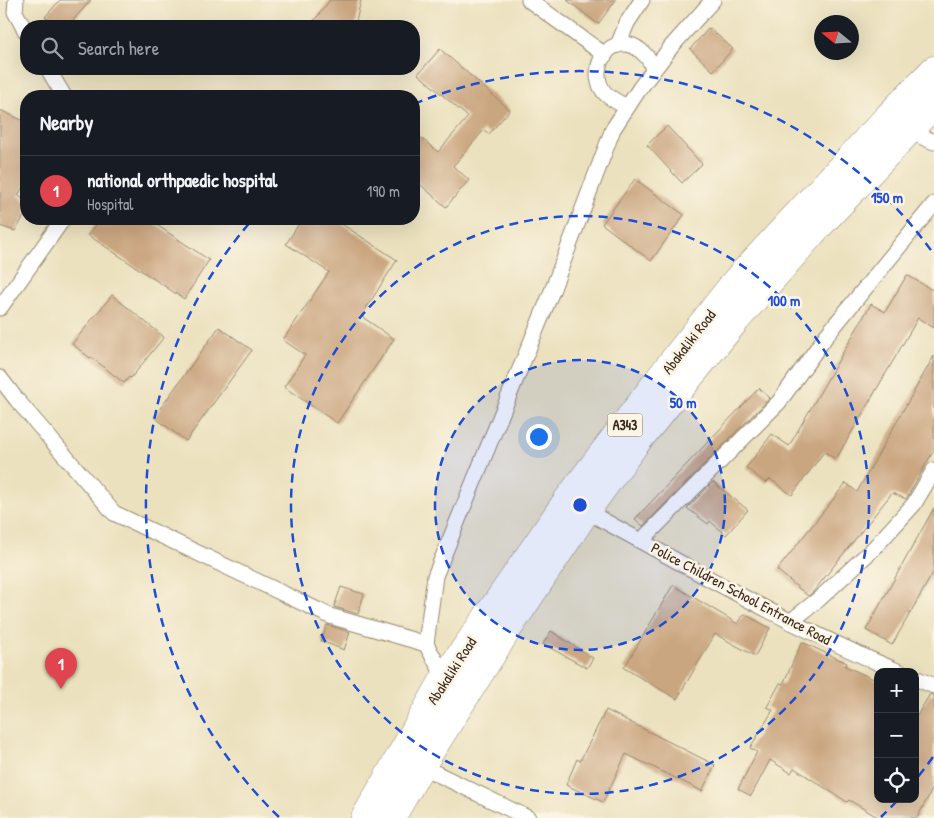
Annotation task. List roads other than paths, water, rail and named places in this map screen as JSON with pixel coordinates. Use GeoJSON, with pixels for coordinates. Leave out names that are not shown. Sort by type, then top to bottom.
{"type":"FeatureCollection","features":[{"type":"Feature","properties":{"kind":"highway","name":"Abakaliki Road"},"geometry":{"type":"LineString","coordinates":[[365,818],[445,678],[569,498],[736,281],[934,70]]}},
{"type":"Feature","properties":{"kind":"highway","name":"Abakaliki Road"},"geometry":{"type":"LineString","coordinates":[[391,818],[420,766],[467,693],[586,511],[635,444],[735,321],[812,233],[934,104]]}},
{"type":"Feature","properties":{"kind":"street"},"geometry":{"type":"LineString","coordinates":[[16,0],[15,12],[20,21]]}},
{"type":"Feature","properties":{"kind":"street"},"geometry":{"type":"LineString","coordinates":[[529,0],[604,55]]}},
{"type":"Feature","properties":{"kind":"street"},"geometry":{"type":"LineString","coordinates":[[618,44],[626,23],[642,0]]}},
{"type":"Feature","properties":{"kind":"street"},"geometry":{"type":"LineString","coordinates":[[467,693],[445,678],[426,644],[435,576],[552,290],[613,129],[653,70],[713,0]]}},
{"type":"Feature","properties":{"kind":"street"},"geometry":{"type":"LineString","coordinates":[[627,107],[612,100],[604,92],[599,82],[598,70],[604,55],[610,48],[618,44],[628,44],[639,49],[650,58],[653,70]]}},
{"type":"Feature","properties":{"kind":"street"},"geometry":{"type":"LineString","coordinates":[[52,75],[60,90]]}},
{"type":"Feature","properties":{"kind":"street"},"geometry":{"type":"LineString","coordinates":[[908,131],[934,142]]}},
{"type":"Feature","properties":{"kind":"street"},"geometry":{"type":"LineString","coordinates":[[641,541],[779,402],[826,336],[934,204]]}},
{"type":"Feature","properties":{"kind":"street"},"geometry":{"type":"LineString","coordinates":[[0,308],[59,225]]}},
{"type":"Feature","properties":{"kind":"street"},"geometry":{"type":"LineString","coordinates":[[0,378],[114,512],[330,616],[426,644]]}},
{"type":"Feature","properties":{"kind":"street"},"geometry":{"type":"LineString","coordinates":[[790,622],[819,599],[874,548],[914,504],[934,470]]}},
{"type":"Feature","properties":{"kind":"street","name":"Police Children School Entrance Road"},"geometry":{"type":"LineString","coordinates":[[586,511],[790,622],[855,654],[890,668]]}},
{"type":"Feature","properties":{"kind":"street"},"geometry":{"type":"LineString","coordinates":[[919,680],[934,686]]}},
{"type":"Feature","properties":{"kind":"street"},"geometry":{"type":"LineString","coordinates":[[420,766],[527,818]]}},
{"type":"Feature","properties":{"kind":"place","name":"national orthpaedic hospital"},"geometry":{"type":"Point","coordinates":[61,689]}}]}
